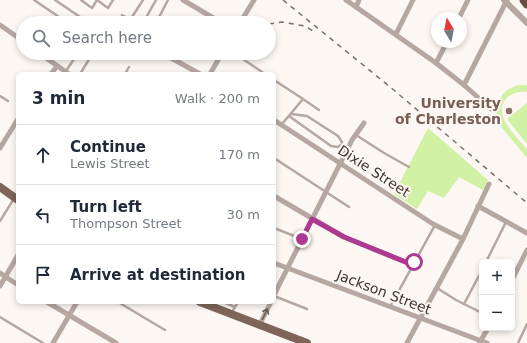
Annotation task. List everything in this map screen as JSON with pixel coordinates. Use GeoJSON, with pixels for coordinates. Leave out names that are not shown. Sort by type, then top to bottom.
{"type":"FeatureCollection","features":[{"type":"Feature","properties":{"kind":"highway"},"geometry":{"type":"LineString","coordinates":[[524,0],[527,4]]}},
{"type":"Feature","properties":{"kind":"main road"},"geometry":{"type":"LineString","coordinates":[[0,188],[16,196]]}},
{"type":"Feature","properties":{"kind":"main road"},"geometry":{"type":"LineString","coordinates":[[206,304],[259,326],[307,343]]}},
{"type":"Feature","properties":{"kind":"street"},"geometry":{"type":"LineString","coordinates":[[183,0],[191,2],[212,16]]}},
{"type":"Feature","properties":{"kind":"street"},"geometry":{"type":"LineString","coordinates":[[244,16],[254,0]]}},
{"type":"Feature","properties":{"kind":"street"},"geometry":{"type":"LineString","coordinates":[[346,0],[436,63],[491,109]]}},
{"type":"Feature","properties":{"kind":"street"},"geometry":{"type":"LineString","coordinates":[[356,7],[359,0]]}},
{"type":"Feature","properties":{"kind":"street"},"geometry":{"type":"LineString","coordinates":[[396,34],[413,0]]}},
{"type":"Feature","properties":{"kind":"street"},"geometry":{"type":"LineString","coordinates":[[462,12],[468,0]]}},
{"type":"Feature","properties":{"kind":"street"},"geometry":{"type":"LineString","coordinates":[[464,85],[506,1],[527,23]]}},
{"type":"Feature","properties":{"kind":"street"},"geometry":{"type":"LineString","coordinates":[[0,25],[16,36]]}},
{"type":"Feature","properties":{"kind":"street"},"geometry":{"type":"LineString","coordinates":[[436,63],[444,48]]}},
{"type":"Feature","properties":{"kind":"street"},"geometry":{"type":"LineString","coordinates":[[49,60],[66,72]]}},
{"type":"Feature","properties":{"kind":"street"},"geometry":{"type":"LineString","coordinates":[[175,60],[196,72]]}},
{"type":"Feature","properties":{"kind":"street"},"geometry":{"type":"LineString","coordinates":[[211,72],[218,60]]}},
{"type":"Feature","properties":{"kind":"street"},"geometry":{"type":"LineString","coordinates":[[52,72],[57,66]]}},
{"type":"Feature","properties":{"kind":"street","name":"Dixie Street"},"geometry":{"type":"LineString","coordinates":[[276,121],[435,225],[463,239]]}},
{"type":"Feature","properties":{"kind":"street"},"geometry":{"type":"LineString","coordinates":[[0,148],[16,122]]}},
{"type":"Feature","properties":{"kind":"street"},"geometry":{"type":"LineString","coordinates":[[276,292],[340,163],[356,134],[364,123]]}},
{"type":"Feature","properties":{"kind":"street"},"geometry":{"type":"LineString","coordinates":[[408,343],[463,239],[489,184]]}},
{"type":"Feature","properties":{"kind":"street"},"geometry":{"type":"LineString","coordinates":[[276,197],[344,237],[413,265]]}},
{"type":"Feature","properties":{"kind":"street"},"geometry":{"type":"LineString","coordinates":[[478,206],[527,233]]}},
{"type":"Feature","properties":{"kind":"street"},"geometry":{"type":"LineString","coordinates":[[515,274],[527,250]]}},
{"type":"Feature","properties":{"kind":"street"},"geometry":{"type":"LineString","coordinates":[[0,286],[16,259]]}},
{"type":"Feature","properties":{"kind":"street","name":"Jackson Street"},"geometry":{"type":"LineString","coordinates":[[276,264],[487,343]]}},
{"type":"Feature","properties":{"kind":"street"},"geometry":{"type":"LineString","coordinates":[[0,273],[16,284]]}},
{"type":"Feature","properties":{"kind":"street"},"geometry":{"type":"LineString","coordinates":[[50,304],[116,343]]}},
{"type":"Feature","properties":{"kind":"street"},"geometry":{"type":"LineString","coordinates":[[52,343],[76,304]]}},
{"type":"Feature","properties":{"kind":"street"},"geometry":{"type":"LineString","coordinates":[[259,326],[270,304]]}},
{"type":"Feature","properties":{"kind":"street"},"geometry":{"type":"LineString","coordinates":[[481,342],[486,331]]}},
{"type":"Feature","properties":{"kind":"lane"},"geometry":{"type":"LineString","coordinates":[[34,0],[58,16]]}},
{"type":"Feature","properties":{"kind":"lane"},"geometry":{"type":"LineString","coordinates":[[56,0],[79,16]]}},
{"type":"Feature","properties":{"kind":"lane"},"geometry":{"type":"LineString","coordinates":[[81,0],[92,8],[97,0],[108,8],[113,0]]}},
{"type":"Feature","properties":{"kind":"lane"},"geometry":{"type":"LineString","coordinates":[[133,16],[143,0]]}},
{"type":"Feature","properties":{"kind":"lane"},"geometry":{"type":"LineString","coordinates":[[147,16],[156,0]]}},
{"type":"Feature","properties":{"kind":"lane"},"geometry":{"type":"LineString","coordinates":[[160,16],[168,0]]}},
{"type":"Feature","properties":{"kind":"lane"},"geometry":{"type":"LineString","coordinates":[[68,72],[74,60]]}},
{"type":"Feature","properties":{"kind":"lane"},"geometry":{"type":"LineString","coordinates":[[81,72],[89,60]]}},
{"type":"Feature","properties":{"kind":"lane"},"geometry":{"type":"LineString","coordinates":[[244,60],[262,72]]}},
{"type":"Feature","properties":{"kind":"lane"},"geometry":{"type":"LineString","coordinates":[[126,72],[129,68]]}},
{"type":"Feature","properties":{"kind":"lane"},"geometry":{"type":"LineString","coordinates":[[276,81],[319,110]]}},
{"type":"Feature","properties":{"kind":"lane"},"geometry":{"type":"LineString","coordinates":[[0,96],[8,101]]}},
{"type":"Feature","properties":{"kind":"lane"},"geometry":{"type":"LineString","coordinates":[[282,125],[303,99]]}},
{"type":"Feature","properties":{"kind":"lane"},"geometry":{"type":"LineString","coordinates":[[290,115],[307,116],[338,136],[342,144],[338,147],[331,146],[290,115]]}},
{"type":"Feature","properties":{"kind":"lane"},"geometry":{"type":"LineString","coordinates":[[356,134],[384,153],[409,167]]}},
{"type":"Feature","properties":{"kind":"lane"},"geometry":{"type":"LineString","coordinates":[[276,159],[349,207]]}},
{"type":"Feature","properties":{"kind":"lane"},"geometry":{"type":"LineString","coordinates":[[0,221],[1,217],[16,198]]}},
{"type":"Feature","properties":{"kind":"lane"},"geometry":{"type":"LineString","coordinates":[[488,259],[506,222]]}},
{"type":"Feature","properties":{"kind":"lane"},"geometry":{"type":"LineString","coordinates":[[390,307],[435,225]]}},
{"type":"Feature","properties":{"kind":"lane"},"geometry":{"type":"LineString","coordinates":[[276,229],[302,239]]}},
{"type":"Feature","properties":{"kind":"lane"},"geometry":{"type":"LineString","coordinates":[[464,304],[479,276]]}},
{"type":"Feature","properties":{"kind":"lane"},"geometry":{"type":"LineString","coordinates":[[436,288],[479,312]]}},
{"type":"Feature","properties":{"kind":"lane"},"geometry":{"type":"LineString","coordinates":[[276,297],[307,309]]}},
{"type":"Feature","properties":{"kind":"lane"},"geometry":{"type":"LineString","coordinates":[[123,304],[165,330]]}},
{"type":"Feature","properties":{"kind":"lane"},"geometry":{"type":"LineString","coordinates":[[228,304],[235,307]]}},
{"type":"Feature","properties":{"kind":"lane"},"geometry":{"type":"LineString","coordinates":[[231,314],[237,304]]}},
{"type":"Feature","properties":{"kind":"lane"},"geometry":{"type":"LineString","coordinates":[[0,317],[43,343]]}},
{"type":"Feature","properties":{"kind":"lane"},"geometry":{"type":"LineString","coordinates":[[518,343],[527,324]]}},
{"type":"Feature","properties":{"kind":"green space"},"geometry":{"type":"Polygon","coordinates":[[[518,85],[527,85],[527,92],[518,92],[509,96],[504,102],[502,109],[506,124],[527,149],[527,158],[494,118],[496,116],[497,105],[501,96],[508,90],[518,85]]]}},
{"type":"Feature","properties":{"kind":"green space"},"geometry":{"type":"Polygon","coordinates":[[[527,103],[527,144],[507,119],[527,103]]]}},
{"type":"Feature","properties":{"kind":"green space"},"geometry":{"type":"Polygon","coordinates":[[[428,128],[488,180],[483,190],[459,177],[444,198],[428,191],[417,209],[394,194],[428,128]]]}},
{"type":"Feature","properties":{"kind":"railway"},"geometry":{"type":"LineString","coordinates":[[283,0],[389,86],[527,203]]}},
{"type":"Feature","properties":{"kind":"railway"},"geometry":{"type":"LineString","coordinates":[[276,23],[282,22],[305,26],[316,33]]}},
{"type":"Feature","properties":{"kind":"place","name":"University of Charleston"},"geometry":{"type":"Point","coordinates":[509,111]}},
{"type":"Feature","properties":{"kind":"route"},"geometry":{"type":"LineString","coordinates":[[302,239],[312,219],[344,237],[413,265],[414,262]]}}]}
